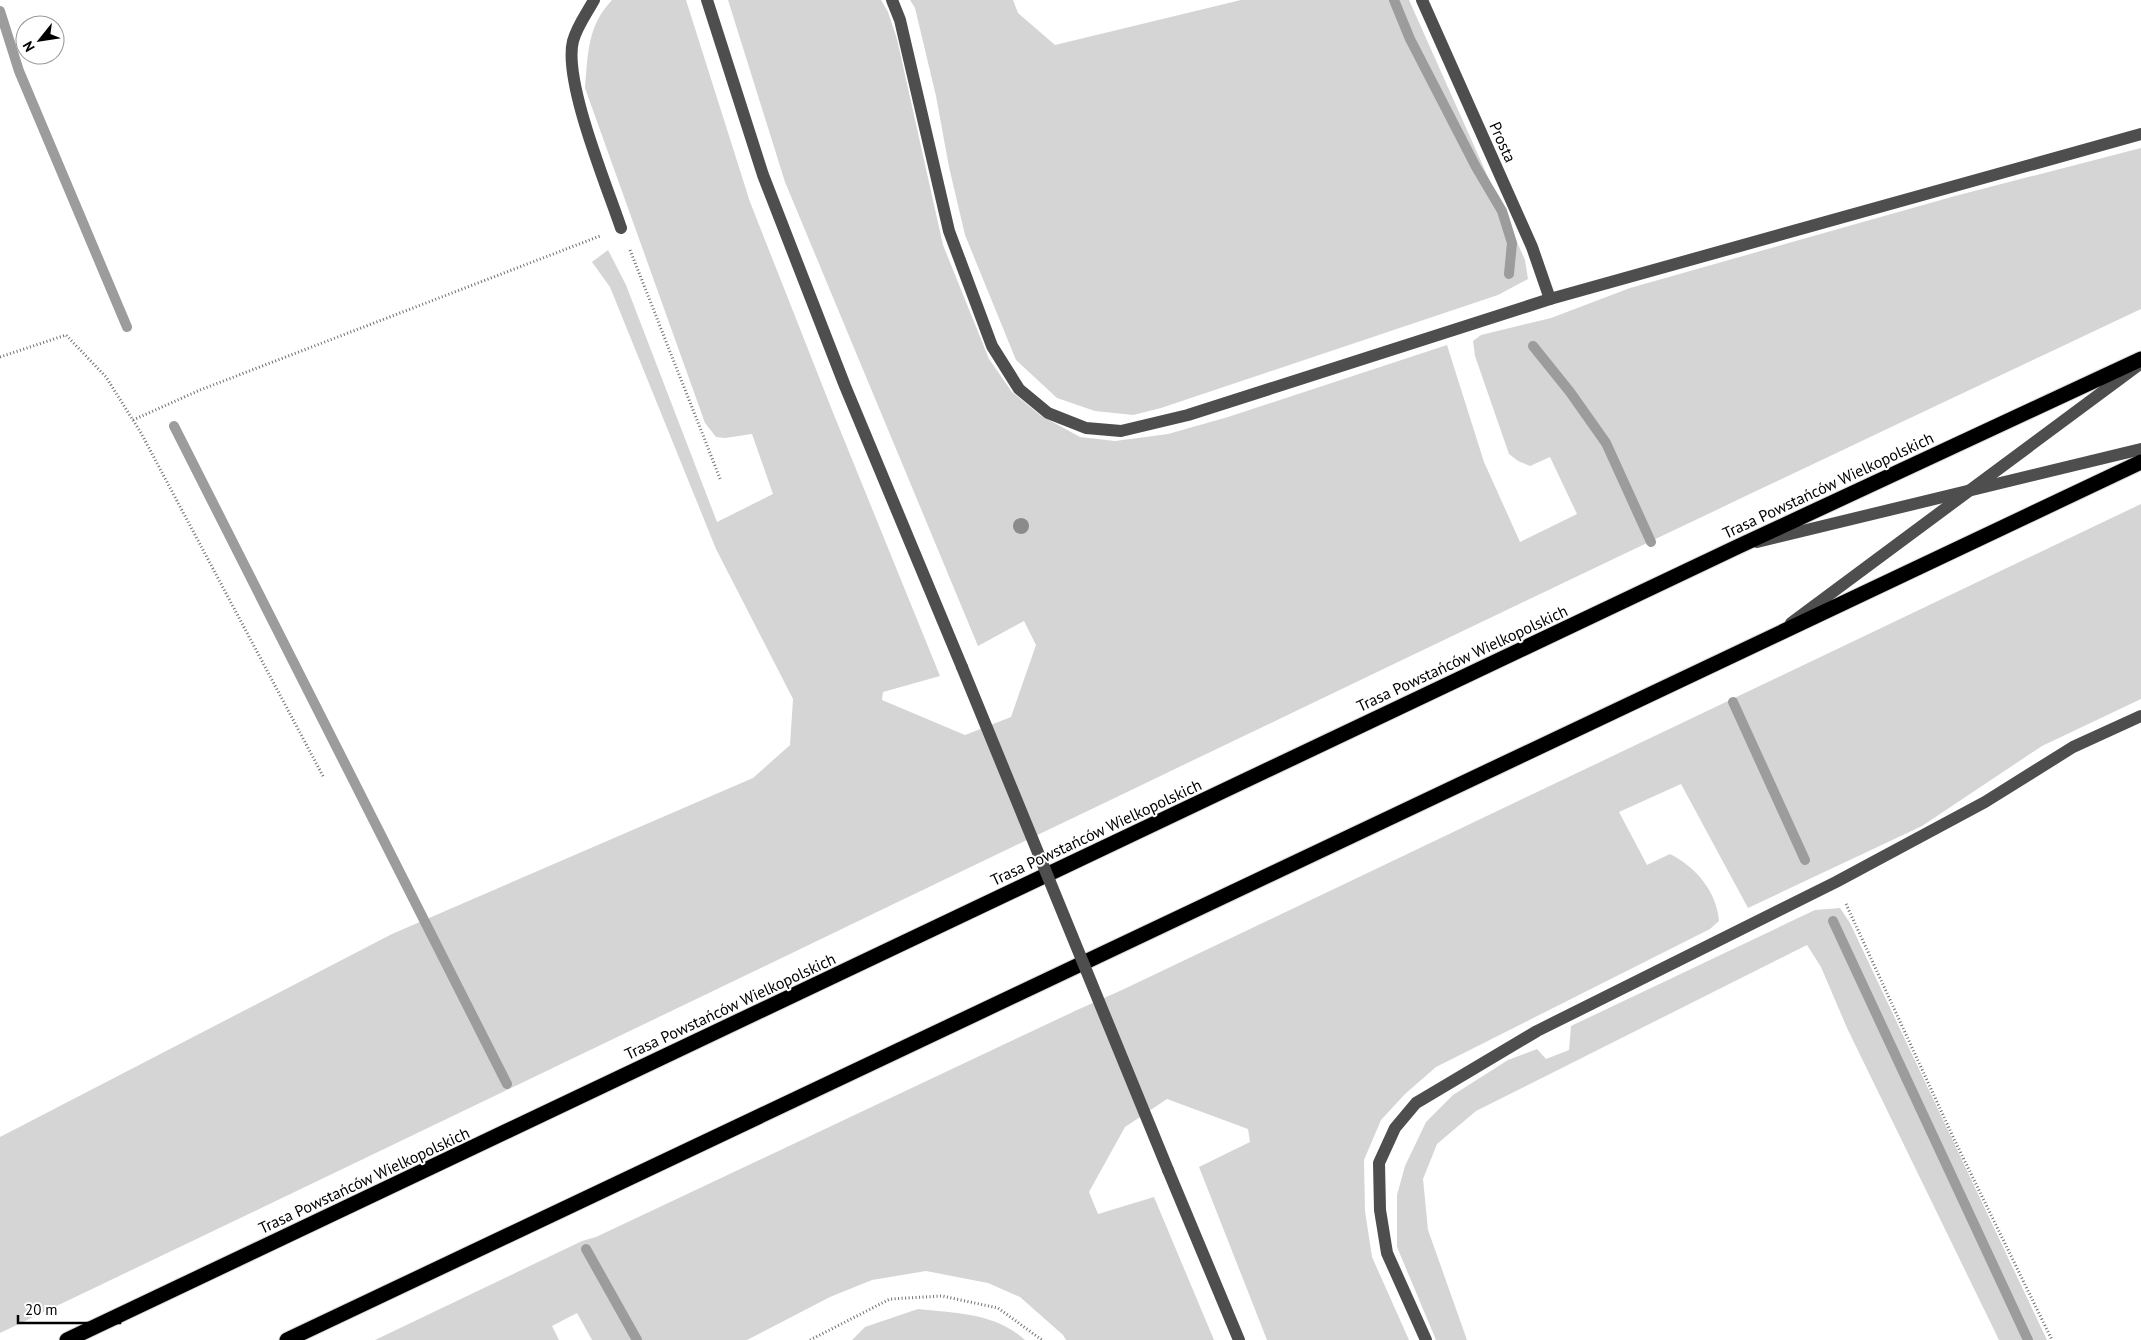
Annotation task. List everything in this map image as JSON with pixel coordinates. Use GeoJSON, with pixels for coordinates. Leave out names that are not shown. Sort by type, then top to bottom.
{"type":"FeatureCollection","features":[{"type":"Feature","properties":{"kind":"highway","name":"Trasa Powstańców Wielkopolskich"},"geometry":{"type":"LineString","coordinates":[[67,1340],[1737,547],[2141,359]]}},
{"type":"Feature","properties":{"kind":"highway"},"geometry":{"type":"LineString","coordinates":[[287,1340],[1778,632],[2141,462]]}},
{"type":"Feature","properties":{"kind":"street"},"geometry":{"type":"LineString","coordinates":[[594,0],[573,42],[573,70],[579,104],[621,228]]}},
{"type":"Feature","properties":{"kind":"street"},"geometry":{"type":"LineString","coordinates":[[706,0],[763,175],[845,386],[1239,1340]]}},
{"type":"Feature","properties":{"kind":"street"},"geometry":{"type":"LineString","coordinates":[[892,0],[900,20],[949,231],[992,346],[1020,389],[1048,413],[1086,428],[1121,431],[1198,412],[1550,299],[2141,134]]}},
{"type":"Feature","properties":{"kind":"street","name":"Prosta"},"geometry":{"type":"LineString","coordinates":[[1422,0],[1532,247],[1550,299]]}},
{"type":"Feature","properties":{"kind":"street"},"geometry":{"type":"LineString","coordinates":[[1778,632],[2141,363]]}},
{"type":"Feature","properties":{"kind":"street"},"geometry":{"type":"LineString","coordinates":[[1737,547],[2141,449]]}},
{"type":"Feature","properties":{"kind":"street"},"geometry":{"type":"LineString","coordinates":[[1426,1340],[1387,1253],[1380,1210],[1379,1163],[1394,1128],[1416,1102],[1537,1031],[1836,882],[1985,802],[2072,747],[2141,716]]}},
{"type":"Feature","properties":{"kind":"path"},"geometry":{"type":"LineString","coordinates":[[133,420],[200,390],[621,228],[721,480]]}},
{"type":"Feature","properties":{"kind":"path"},"geometry":{"type":"LineString","coordinates":[[0,357],[66,335],[106,377],[133,420],[324,778]]}},
{"type":"Feature","properties":{"kind":"path"},"geometry":{"type":"LineString","coordinates":[[1836,882],[1954,1139],[2052,1340]]}},
{"type":"Feature","properties":{"kind":"path"},"geometry":{"type":"LineString","coordinates":[[810,1340],[890,1299],[942,1296],[998,1308],[1042,1340]]}},
{"type":"Feature","properties":{"kind":"shaded area"},"geometry":{"type":"Polygon","coordinates":[[[612,0],[686,0],[750,202],[940,676],[883,692],[882,700],[965,735],[1011,717],[1036,645],[1024,621],[978,646],[785,182],[728,0],[881,0],[888,12],[897,39],[943,245],[989,359],[1012,392],[1040,415],[1080,437],[1115,441],[1168,434],[1228,417],[1447,345],[1484,462],[1520,542],[1577,514],[1550,457],[1530,466],[1518,461],[1509,454],[1475,356],[1473,341],[1481,335],[1551,318],[1630,288],[1955,196],[2141,148],[2141,309],[1337,691],[0,1333],[0,1137],[392,934],[753,778],[790,745],[793,699],[716,549],[610,287],[592,262],[608,250],[626,285],[717,522],[773,494],[752,434],[725,438],[716,437],[705,423],[585,88],[588,53],[593,31],[604,10],[612,0]]]}},
{"type":"Feature","properties":{"kind":"shaded area"},"geometry":{"type":"Polygon","coordinates":[[[910,0],[1013,0],[1018,13],[1055,45],[1241,0],[1409,0],[1525,260],[1528,279],[1498,295],[1161,408],[1133,415],[1095,411],[1057,398],[1016,360],[965,235],[949,167],[936,96],[915,8],[910,0]]]}},
{"type":"Feature","properties":{"kind":"shaded area"},"geometry":{"type":"Polygon","coordinates":[[[2141,504],[2141,699],[2042,746],[1922,826],[1748,908],[1681,784],[1619,812],[1647,865],[1670,854],[1696,873],[1704,882],[1714,900],[1719,921],[1710,929],[1436,1067],[1405,1094],[1381,1120],[1364,1160],[1365,1211],[1372,1257],[1409,1340],[1267,1340],[1199,1167],[1250,1142],[1248,1129],[1167,1099],[1125,1127],[1089,1192],[1098,1214],[1154,1197],[1214,1340],[1066,1340],[1063,1335],[1020,1297],[988,1283],[926,1271],[872,1280],[830,1297],[747,1340],[592,1340],[577,1313],[552,1326],[559,1340],[375,1340],[582,1241],[596,1237],[1122,990],[2141,504]]]}},
{"type":"Feature","properties":{"kind":"shaded area"},"geometry":{"type":"Polygon","coordinates":[[[1840,908],[1850,923],[2047,1340],[1999,1340],[1847,1028],[1821,967],[1807,945],[1476,1111],[1437,1144],[1423,1179],[1428,1230],[1467,1340],[1436,1340],[1397,1247],[1397,1195],[1405,1166],[1426,1122],[1453,1095],[1508,1060],[1537,1049],[1546,1059],[1569,1050],[1571,1026],[1815,910],[1840,908]]]}},
{"type":"Feature","properties":{"kind":"shaded area"},"geometry":{"type":"Polygon","coordinates":[[[918,1309],[960,1313],[988,1319],[1014,1331],[1025,1340],[852,1340],[865,1327],[918,1309]]]}},
{"type":"Feature","properties":{"kind":"waterway"},"geometry":{"type":"LineString","coordinates":[[1394,0],[1410,39],[1476,167],[1502,211],[1512,243],[1509,274]]}},
{"type":"Feature","properties":{"kind":"waterway"},"geometry":{"type":"LineString","coordinates":[[0,11],[19,71],[127,327]]}},
{"type":"Feature","properties":{"kind":"waterway"},"geometry":{"type":"LineString","coordinates":[[1533,346],[1570,392],[1606,443],[1651,542]]}},
{"type":"Feature","properties":{"kind":"waterway"},"geometry":{"type":"LineString","coordinates":[[174,426],[507,1084]]}},
{"type":"Feature","properties":{"kind":"waterway"},"geometry":{"type":"LineString","coordinates":[[1733,702],[1805,860]]}},
{"type":"Feature","properties":{"kind":"waterway"},"geometry":{"type":"LineString","coordinates":[[1833,921],[2028,1340]]}},
{"type":"Feature","properties":{"kind":"waterway"},"geometry":{"type":"LineString","coordinates":[[586,1249],[637,1340]]}}]}
